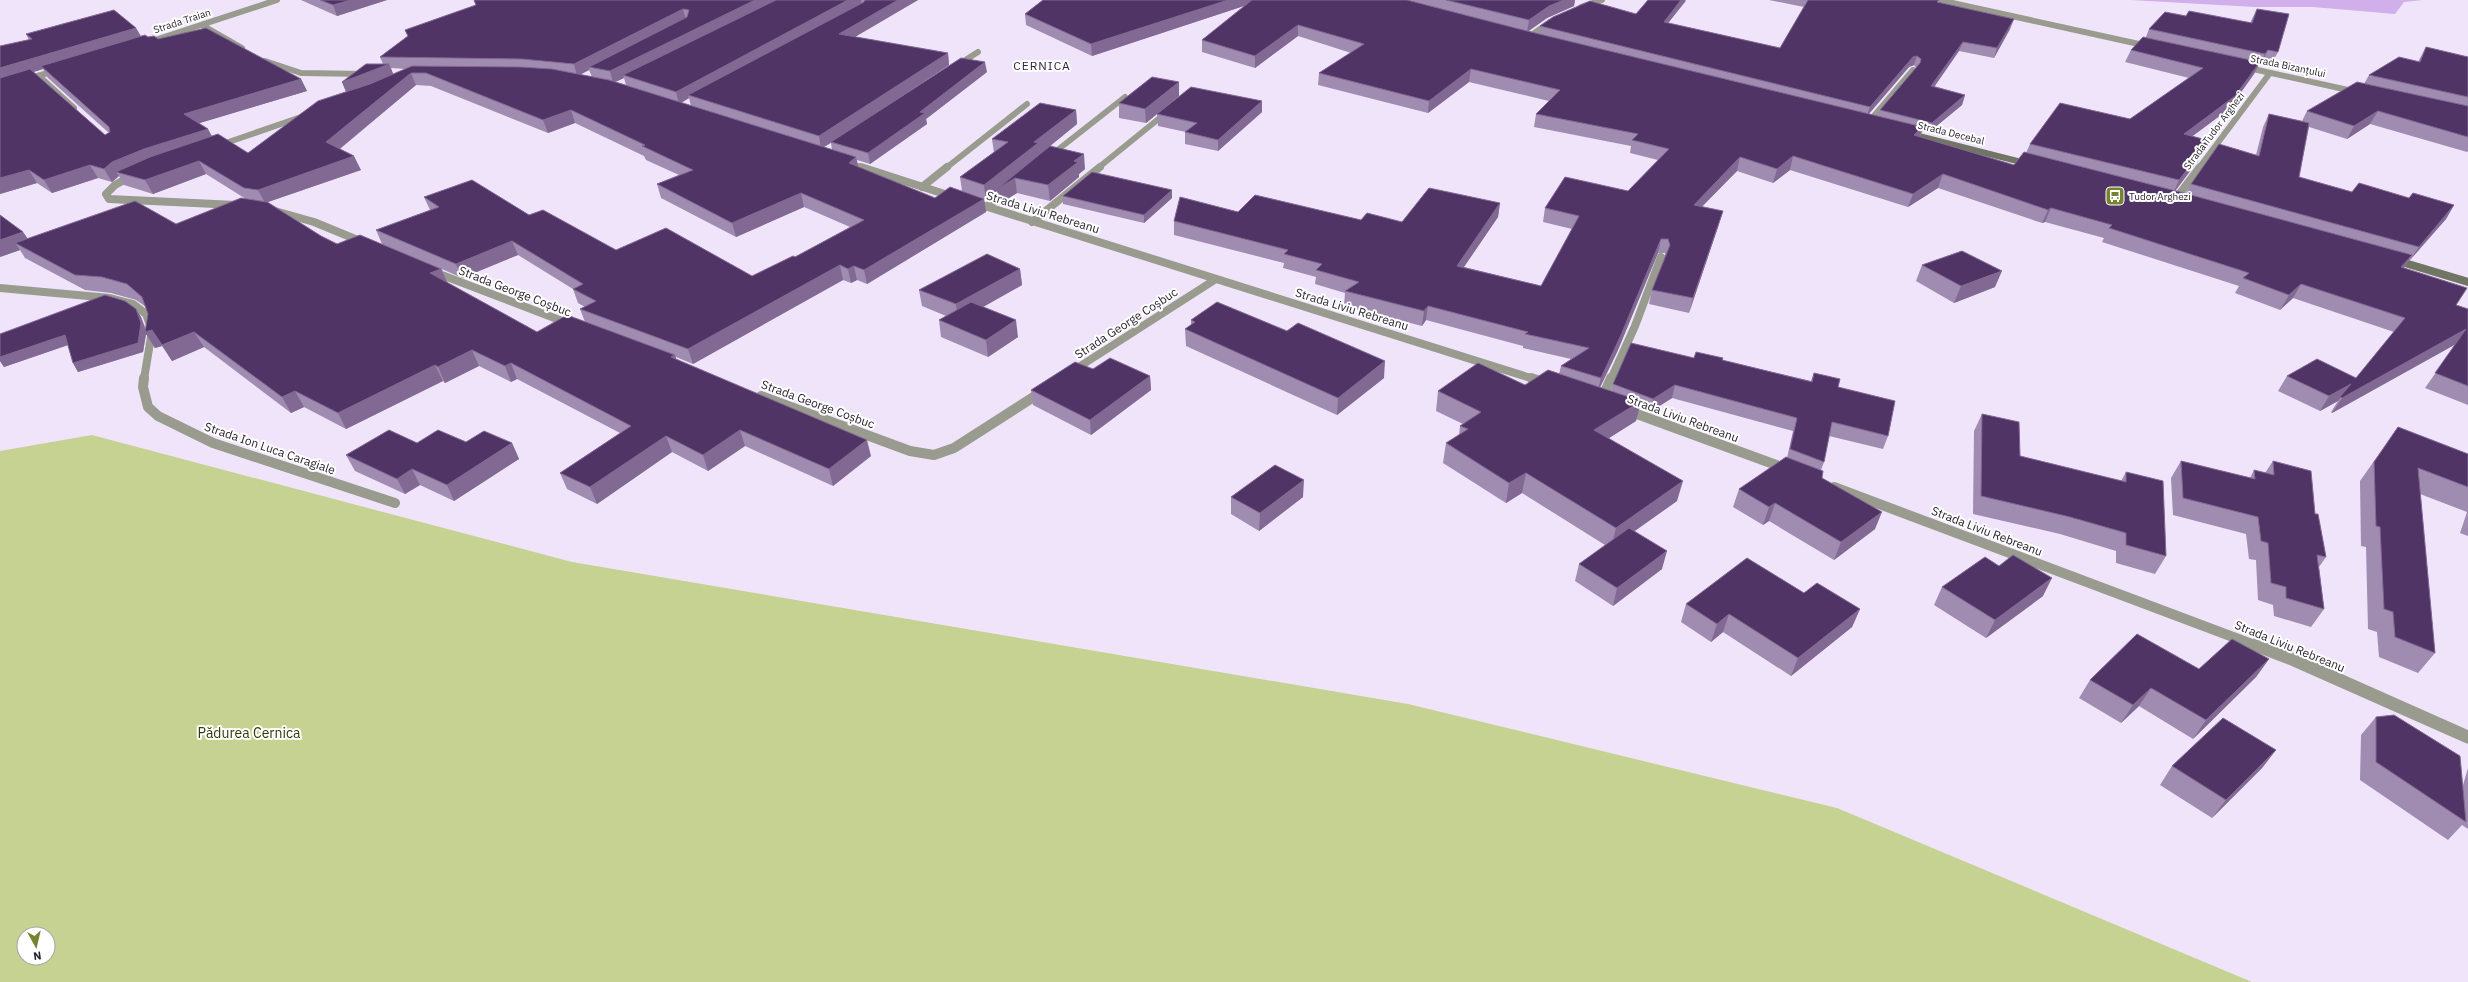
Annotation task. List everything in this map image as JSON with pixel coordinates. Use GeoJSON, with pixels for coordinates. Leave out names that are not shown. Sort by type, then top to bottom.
{"type":"FeatureCollection","features":[{"type":"Feature","properties":{"kind":"main road"},"geometry":{"type":"LineString","coordinates":[[1523,37],[1535,40]]}},
{"type":"Feature","properties":{"kind":"main road"},"geometry":{"type":"LineString","coordinates":[[1860,121],[1871,124]]}},
{"type":"Feature","properties":{"kind":"main road","name":"Strada Decebal"},"geometry":{"type":"LineString","coordinates":[[1901,131],[2038,166]]}},
{"type":"Feature","properties":{"kind":"main road"},"geometry":{"type":"LineString","coordinates":[[2171,199],[2182,202]]}},
{"type":"Feature","properties":{"kind":"main road"},"geometry":{"type":"LineString","coordinates":[[2388,258],[2468,282]]}},
{"type":"Feature","properties":{"kind":"street","name":"Strada Traian"},"geometry":{"type":"LineString","coordinates":[[138,46],[277,0]]}},
{"type":"Feature","properties":{"kind":"street"},"geometry":{"type":"LineString","coordinates":[[1577,9],[1602,0]]}},
{"type":"Feature","properties":{"kind":"street"},"geometry":{"type":"LineString","coordinates":[[1939,0],[2153,48]]}},
{"type":"Feature","properties":{"kind":"street"},"geometry":{"type":"LineString","coordinates":[[1523,37],[1556,19]]}},
{"type":"Feature","properties":{"kind":"street"},"geometry":{"type":"LineString","coordinates":[[202,25],[268,63],[302,72],[378,74]]}},
{"type":"Feature","properties":{"kind":"street"},"geometry":{"type":"LineString","coordinates":[[952,69],[978,52]]}},
{"type":"Feature","properties":{"kind":"street","name":"Strada Bizanțului"},"geometry":{"type":"LineString","coordinates":[[2239,66],[2361,93]]}},
{"type":"Feature","properties":{"kind":"street"},"geometry":{"type":"LineString","coordinates":[[0,87],[67,68]]}},
{"type":"Feature","properties":{"kind":"street"},"geometry":{"type":"LineString","coordinates":[[1871,124],[1913,70]]}},
{"type":"Feature","properties":{"kind":"street","name":"Strada Tudor Arghezi"},"geometry":{"type":"LineString","coordinates":[[2171,199],[2270,73]]}},
{"type":"Feature","properties":{"kind":"street"},"geometry":{"type":"LineString","coordinates":[[39,76],[79,112]]}},
{"type":"Feature","properties":{"kind":"street"},"geometry":{"type":"LineString","coordinates":[[1047,159],[1125,97]]}},
{"type":"Feature","properties":{"kind":"street"},"geometry":{"type":"LineString","coordinates":[[922,187],[1027,104]]}},
{"type":"Feature","properties":{"kind":"street"},"geometry":{"type":"LineString","coordinates":[[1032,222],[1175,106]]}},
{"type":"Feature","properties":{"kind":"street"},"geometry":{"type":"LineString","coordinates":[[209,148],[314,113]]}},
{"type":"Feature","properties":{"kind":"street","name":"Strada Liviu Rebreanu"},"geometry":{"type":"LineString","coordinates":[[836,159],[1556,386]]}},
{"type":"Feature","properties":{"kind":"street"},"geometry":{"type":"LineString","coordinates":[[141,171],[120,181],[109,189],[106,194],[109,199],[241,206]]}},
{"type":"Feature","properties":{"kind":"street"},"geometry":{"type":"LineString","coordinates":[[986,207],[1016,183]]}},
{"type":"Feature","properties":{"kind":"street"},"geometry":{"type":"LineString","coordinates":[[265,209],[314,222],[372,246]]}},
{"type":"Feature","properties":{"kind":"street","name":"Strada Liviu Rebreanu"},"geometry":{"type":"LineString","coordinates":[[1661,257],[1604,402],[1796,473]]}},
{"type":"Feature","properties":{"kind":"street","name":"Strada George Coșbuc"},"geometry":{"type":"LineString","coordinates":[[422,267],[576,327]]}},
{"type":"Feature","properties":{"kind":"street","name":"Strada George Coșbuc"},"geometry":{"type":"LineString","coordinates":[[1061,379],[1216,279]]}},
{"type":"Feature","properties":{"kind":"street","name":"Strada Ion Luca Caragiale"},"geometry":{"type":"LineString","coordinates":[[0,288],[110,298],[133,304],[146,314],[150,322],[152,332],[143,387],[148,408],[158,416],[213,443],[395,503]]}},
{"type":"Feature","properties":{"kind":"street"},"geometry":{"type":"LineString","coordinates":[[92,305],[110,298]]}},
{"type":"Feature","properties":{"kind":"street","name":"Strada George Coșbuc"},"geometry":{"type":"LineString","coordinates":[[755,393],[910,451],[934,455],[954,448],[1048,387]]}},
{"type":"Feature","properties":{"kind":"street","name":"Strada Liviu Rebreanu"},"geometry":{"type":"LineString","coordinates":[[1826,484],[2292,659],[2468,737]]}},
{"type":"Feature","properties":{"kind":"green space","name":"Pădurea Cernica"},"geometry":{"type":"Polygon","coordinates":[[[92,435],[572,562],[1408,704],[1837,808],[2252,982],[0,982],[0,451],[92,435]]]}},
{"type":"Feature","properties":{"kind":"shaded area"},"geometry":{"type":"Polygon","coordinates":[[[2130,0],[2422,0],[2404,2],[2395,14],[2313,7],[2255,7],[2130,0]]]}},
{"type":"Feature","properties":{"kind":"building"},"geometry":{"type":"Polygon","coordinates":[[[320,0],[351,0],[333,5],[320,0]]]}},
{"type":"Feature","properties":{"kind":"building"},"geometry":{"type":"Polygon","coordinates":[[[474,0],[755,0],[610,71],[589,67],[687,17],[689,10],[683,9],[574,64],[522,59],[380,57],[408,36],[405,30],[476,5],[474,0]]]}},
{"type":"Feature","properties":{"kind":"building"},"geometry":{"type":"Polygon","coordinates":[[[776,0],[848,0],[676,92],[623,75],[776,0]]]}},
{"type":"Feature","properties":{"kind":"building"},"geometry":{"type":"Polygon","coordinates":[[[865,0],[898,0],[839,34],[948,53],[819,136],[688,95],[864,2],[865,0]]]}},
{"type":"Feature","properties":{"kind":"building"},"geometry":{"type":"Polygon","coordinates":[[[1043,0],[1228,0],[1091,44],[1025,14],[1043,0]]]}},
{"type":"Feature","properties":{"kind":"building"},"geometry":{"type":"Polygon","coordinates":[[[1252,0],[1407,0],[1527,31],[1923,127],[1914,135],[2014,165],[2024,152],[2180,192],[2412,255],[2401,267],[2467,288],[2456,305],[2468,309],[2468,386],[2435,373],[2466,329],[2342,398],[2340,397],[2351,384],[2329,396],[2287,376],[2317,359],[2356,378],[2405,318],[2301,284],[2289,295],[2243,278],[2249,273],[2109,228],[2112,225],[2051,208],[2048,210],[1943,174],[1913,194],[1793,156],[1777,169],[1740,157],[1694,205],[1723,211],[1693,298],[1652,290],[1670,245],[1668,239],[1661,239],[1621,335],[1601,378],[1561,366],[1589,348],[1525,334],[1528,332],[1428,306],[1424,311],[1345,291],[1359,282],[1316,270],[1322,264],[1284,254],[1288,250],[1174,221],[1180,197],[1238,212],[1255,195],[1361,220],[1367,213],[1402,222],[1429,188],[1500,203],[1457,266],[1541,286],[1579,216],[1545,208],[1565,177],[1628,191],[1669,149],[1632,140],[1638,134],[1536,114],[1560,90],[1471,69],[1429,101],[1319,73],[1364,44],[1298,25],[1255,56],[1202,40],[1252,0]]]}},
{"type":"Feature","properties":{"kind":"building"},"geometry":{"type":"Polygon","coordinates":[[[1446,0],[1564,0],[1549,6],[1529,20],[1446,0]]]}},
{"type":"Feature","properties":{"kind":"building"},"geometry":{"type":"Polygon","coordinates":[[[1648,0],[1681,0],[1664,22],[1780,48],[1808,0],[1939,0],[1937,2],[2014,19],[1997,48],[1963,42],[1931,86],[1965,95],[1932,123],[1880,110],[1920,63],[1921,59],[1917,56],[1913,57],[1870,107],[1540,26],[1553,17],[1590,1],[1636,14],[1648,0]]]}},
{"type":"Feature","properties":{"kind":"building"},"geometry":{"type":"Polygon","coordinates":[[[2257,9],[2289,14],[2278,52],[2268,50],[2265,54],[2149,29],[2165,12],[2186,16],[2189,11],[2252,23],[2257,9]]]}},
{"type":"Feature","properties":{"kind":"building"},"geometry":{"type":"Polygon","coordinates":[[[114,10],[136,28],[0,68],[0,46],[32,39],[26,34],[114,10]]]}},
{"type":"Feature","properties":{"kind":"building"},"geometry":{"type":"Polygon","coordinates":[[[206,28],[301,79],[184,114],[208,129],[144,149],[112,162],[104,169],[90,165],[44,180],[29,170],[0,178],[0,78],[30,69],[105,135],[110,132],[109,127],[41,66],[145,35],[148,37],[154,36],[158,39],[206,28]]]}},
{"type":"Feature","properties":{"kind":"building"},"geometry":{"type":"Polygon","coordinates":[[[2143,37],[2260,62],[2235,96],[2184,134],[2210,141],[2179,180],[2030,144],[2060,103],[2130,119],[2203,68],[2131,50],[2143,37]]]}},
{"type":"Feature","properties":{"kind":"building"},"geometry":{"type":"Polygon","coordinates":[[[2426,47],[2468,57],[2468,97],[2369,75],[2399,57],[2420,62],[2426,47]]]}},
{"type":"Feature","properties":{"kind":"building"},"geometry":{"type":"Polygon","coordinates":[[[961,58],[985,62],[920,112],[925,113],[868,153],[831,142],[961,58]]]}},
{"type":"Feature","properties":{"kind":"building"},"geometry":{"type":"Polygon","coordinates":[[[366,64],[389,64],[342,82],[366,64]]]}},
{"type":"Feature","properties":{"kind":"building"},"geometry":{"type":"Polygon","coordinates":[[[412,66],[521,67],[552,69],[609,80],[856,157],[849,163],[935,198],[950,187],[984,199],[864,270],[854,266],[848,269],[840,265],[688,349],[580,309],[596,301],[573,289],[583,284],[512,241],[456,264],[376,230],[439,207],[424,197],[472,180],[529,215],[543,210],[616,250],[666,228],[752,276],[793,256],[795,257],[864,220],[801,193],[732,223],[657,184],[693,170],[642,146],[645,145],[571,110],[543,120],[426,73],[411,73],[326,142],[354,156],[258,190],[244,188],[199,161],[145,180],[116,172],[150,157],[218,134],[248,153],[318,101],[370,84],[412,66]]]}},
{"type":"Feature","properties":{"kind":"building"},"geometry":{"type":"Polygon","coordinates":[[[1152,77],[1179,82],[1145,109],[1119,103],[1152,77]]]}},
{"type":"Feature","properties":{"kind":"building"},"geometry":{"type":"Polygon","coordinates":[[[2357,82],[2468,106],[2468,137],[2378,111],[2354,126],[2307,111],[2357,82]]]}},
{"type":"Feature","properties":{"kind":"building"},"geometry":{"type":"Polygon","coordinates":[[[1191,87],[1262,101],[1218,140],[1185,132],[1197,123],[1157,114],[1191,87]]]}},
{"type":"Feature","properties":{"kind":"building"},"geometry":{"type":"Polygon","coordinates":[[[1040,103],[1076,110],[1034,142],[1038,143],[984,185],[960,177],[1008,142],[992,139],[1040,103]]]}},
{"type":"Feature","properties":{"kind":"building"},"geometry":{"type":"Polygon","coordinates":[[[2269,114],[2309,123],[2299,177],[2352,192],[2359,183],[2409,198],[2413,193],[2454,205],[2419,247],[2191,184],[2219,144],[2259,156],[2269,114]]]}},
{"type":"Feature","properties":{"kind":"building"},"geometry":{"type":"Polygon","coordinates":[[[1050,146],[1084,154],[1074,161],[1078,162],[1048,185],[1015,178],[997,189],[1050,146]]]}},
{"type":"Feature","properties":{"kind":"building"},"geometry":{"type":"Polygon","coordinates":[[[1092,172],[1172,190],[1144,215],[1063,196],[1092,172]]]}},
{"type":"Feature","properties":{"kind":"building"},"geometry":{"type":"Polygon","coordinates":[[[241,198],[267,202],[321,236],[337,244],[360,235],[441,269],[430,273],[537,332],[567,315],[675,355],[671,357],[867,440],[829,469],[740,430],[703,455],[666,436],[590,487],[560,473],[631,426],[511,363],[505,366],[472,350],[438,367],[435,365],[338,413],[295,391],[282,397],[194,332],[162,345],[152,330],[145,332],[148,314],[142,297],[127,284],[102,277],[75,275],[15,243],[135,201],[176,224],[241,198]]]}},
{"type":"Feature","properties":{"kind":"building"},"geometry":{"type":"Polygon","coordinates":[[[0,215],[23,232],[0,240],[0,215]]]}},
{"type":"Feature","properties":{"kind":"building"},"geometry":{"type":"Polygon","coordinates":[[[1962,251],[2002,271],[1961,286],[1922,265],[1962,251]]]}},
{"type":"Feature","properties":{"kind":"building"},"geometry":{"type":"Polygon","coordinates":[[[987,254],[1020,269],[956,304],[919,290],[987,254]]]}},
{"type":"Feature","properties":{"kind":"building"},"geometry":{"type":"Polygon","coordinates":[[[105,295],[125,301],[136,309],[141,323],[138,343],[73,363],[65,335],[0,357],[0,334],[105,295]]]}},
{"type":"Feature","properties":{"kind":"building"},"geometry":{"type":"Polygon","coordinates":[[[971,302],[1016,320],[986,340],[939,320],[971,302]]]}},
{"type":"Feature","properties":{"kind":"building"},"geometry":{"type":"Polygon","coordinates":[[[1217,302],[1287,331],[1298,323],[1385,361],[1338,398],[1185,329],[1195,322],[1191,320],[1217,302]]]}},
{"type":"Feature","properties":{"kind":"building"},"geometry":{"type":"Polygon","coordinates":[[[1631,343],[1694,358],[1696,352],[1723,358],[1722,360],[1812,382],[1814,373],[1840,379],[1838,387],[1895,401],[1888,436],[1832,422],[1824,462],[1790,449],[1797,418],[1675,385],[1653,399],[1613,384],[1631,343]]]}},
{"type":"Feature","properties":{"kind":"building"},"geometry":{"type":"Polygon","coordinates":[[[1110,358],[1150,376],[1090,420],[1031,390],[1075,362],[1093,369],[1110,358]]]}},
{"type":"Feature","properties":{"kind":"building"},"geometry":{"type":"Polygon","coordinates":[[[1478,363],[1525,385],[1548,370],[1641,401],[1594,430],[1683,481],[1616,528],[1526,473],[1509,483],[1446,443],[1468,429],[1460,426],[1481,412],[1438,391],[1478,363]]]}},
{"type":"Feature","properties":{"kind":"building"},"geometry":{"type":"Polygon","coordinates":[[[1982,414],[2019,422],[2020,456],[2126,482],[2126,472],[2163,481],[2166,556],[2126,545],[2126,533],[2070,517],[1981,496],[1982,414]]]}},
{"type":"Feature","properties":{"kind":"building"},"geometry":{"type":"Polygon","coordinates":[[[2398,427],[2468,454],[2468,487],[2418,468],[2435,653],[2395,637],[2393,612],[2384,609],[2380,527],[2376,526],[2374,462],[2398,427]]]}},
{"type":"Feature","properties":{"kind":"building"},"geometry":{"type":"Polygon","coordinates":[[[389,430],[417,443],[438,430],[466,442],[484,431],[512,443],[447,485],[412,469],[397,479],[346,455],[389,430]]]}},
{"type":"Feature","properties":{"kind":"building"},"geometry":{"type":"Polygon","coordinates":[[[1786,457],[1823,471],[1822,478],[1882,512],[1841,542],[1775,503],[1769,507],[1739,489],[1786,457]]]}},
{"type":"Feature","properties":{"kind":"building"},"geometry":{"type":"Polygon","coordinates":[[[2181,461],[2255,479],[2254,470],[2274,475],[2273,461],[2311,471],[2315,514],[2318,514],[2326,557],[2317,555],[2324,609],[2286,598],[2286,587],[2271,583],[2268,543],[2261,541],[2258,517],[2183,498],[2181,461]]]}},
{"type":"Feature","properties":{"kind":"building"},"geometry":{"type":"Polygon","coordinates":[[[1275,465],[1304,480],[1260,513],[1231,497],[1275,465]]]}},
{"type":"Feature","properties":{"kind":"building"},"geometry":{"type":"Polygon","coordinates":[[[1629,528],[1667,551],[1617,588],[1579,564],[1629,528]]]}},
{"type":"Feature","properties":{"kind":"building"},"geometry":{"type":"Polygon","coordinates":[[[2013,555],[2052,578],[1995,620],[1942,587],[1985,557],[1999,566],[2013,555]]]}},
{"type":"Feature","properties":{"kind":"building"},"geometry":{"type":"Polygon","coordinates":[[[1747,558],[1804,593],[1817,583],[1860,609],[1798,658],[1729,614],[1717,624],[1686,604],[1747,558]]]}},
{"type":"Feature","properties":{"kind":"building"},"geometry":{"type":"Polygon","coordinates":[[[2137,634],[2199,669],[2232,639],[2269,659],[2206,720],[2151,688],[2133,705],[2090,680],[2137,634]]]}},
{"type":"Feature","properties":{"kind":"building"},"geometry":{"type":"Polygon","coordinates":[[[2394,715],[2460,756],[2466,822],[2376,762],[2376,717],[2394,715]]]}},
{"type":"Feature","properties":{"kind":"building"},"geometry":{"type":"Polygon","coordinates":[[[2223,718],[2276,750],[2226,800],[2172,766],[2223,718]]]}},
{"type":"Feature","properties":{"kind":"place","name":"Tudor Arghezi"},"geometry":{"type":"Point","coordinates":[2115,196]}},
{"type":"Feature","properties":{"kind":"district","name":"CERNICA"},"geometry":{"type":"Point","coordinates":[1042,65]}}]}
